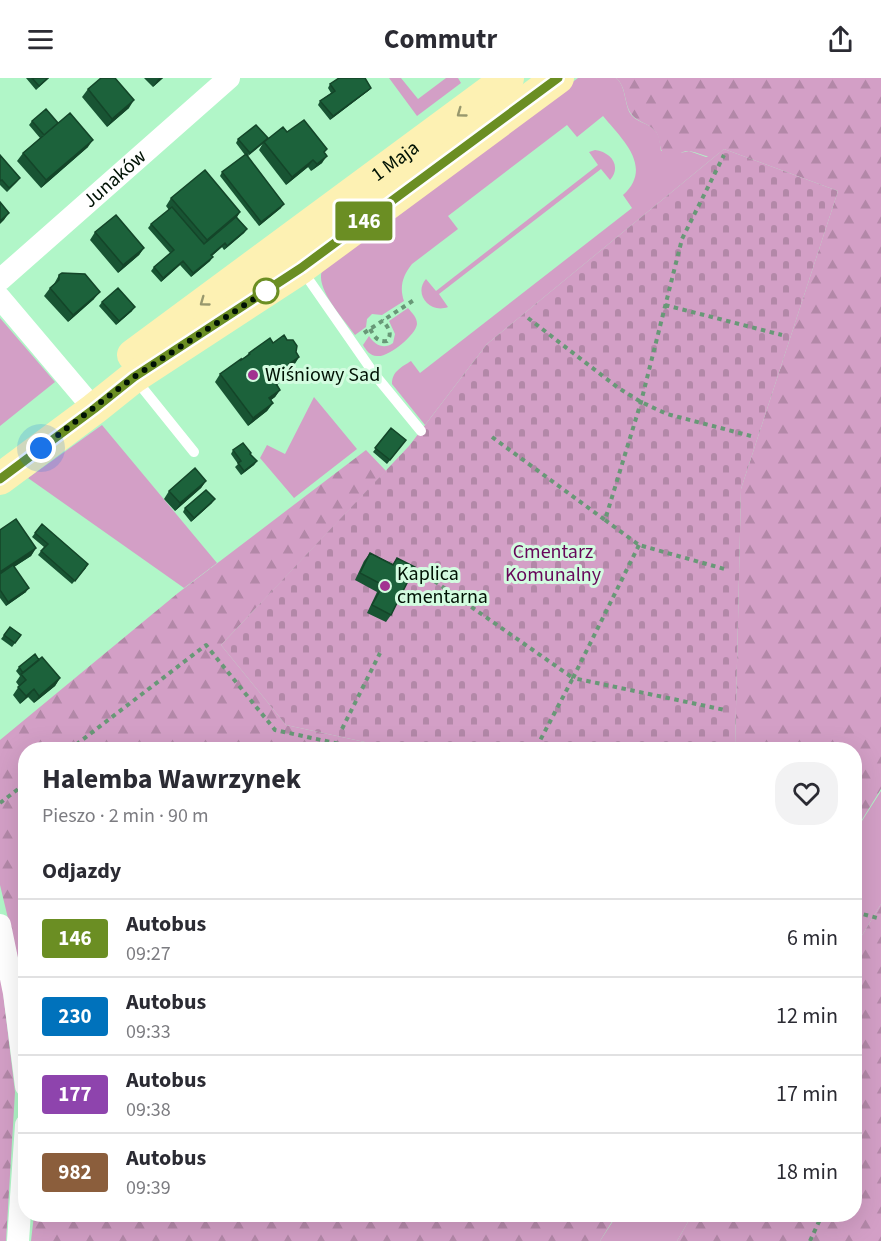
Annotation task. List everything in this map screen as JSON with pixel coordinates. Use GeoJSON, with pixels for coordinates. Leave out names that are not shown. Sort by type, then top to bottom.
{"type":"FeatureCollection","features":[{"type":"Feature","properties":{"kind":"main road","name":"1 Maja"},"geometry":{"type":"LineString","coordinates":[[0,458],[88,401],[134,377],[300,254],[558,78]]}},
{"type":"Feature","properties":{"kind":"main road","name":"1 Maja"},"geometry":{"type":"LineString","coordinates":[[0,478],[88,401],[252,267],[496,84]]}},
{"type":"Feature","properties":{"kind":"main road"},"geometry":{"type":"LineString","coordinates":[[252,267],[300,254]]}},
{"type":"Feature","properties":{"kind":"street","name":"Junaków"},"geometry":{"type":"LineString","coordinates":[[0,280],[229,78]]}},
{"type":"Feature","properties":{"kind":"street"},"geometry":{"type":"LineString","coordinates":[[0,298],[88,401]]}},
{"type":"Feature","properties":{"kind":"street"},"geometry":{"type":"LineString","coordinates":[[0,925],[18,1024]]}},
{"type":"Feature","properties":{"kind":"street"},"geometry":{"type":"LineString","coordinates":[[18,1241],[19,1222]]}},
{"type":"Feature","properties":{"kind":"lane"},"geometry":{"type":"LineString","coordinates":[[327,212],[300,254],[352,342],[375,375],[421,431]]}},
{"type":"Feature","properties":{"kind":"lane"},"geometry":{"type":"LineString","coordinates":[[134,377],[194,452]]}},
{"type":"Feature","properties":{"kind":"path"},"geometry":{"type":"LineString","coordinates":[[605,520],[641,402],[682,239],[724,155]]}},
{"type":"Feature","properties":{"kind":"path"},"geometry":{"type":"LineString","coordinates":[[352,342],[414,300]]}},
{"type":"Feature","properties":{"kind":"path"},"geometry":{"type":"LineString","coordinates":[[665,305],[782,335]]}},
{"type":"Feature","properties":{"kind":"path"},"geometry":{"type":"LineString","coordinates":[[528,318],[617,387],[641,402],[667,414],[751,436]]}},
{"type":"Feature","properties":{"kind":"path"},"geometry":{"type":"LineString","coordinates":[[370,329],[381,342],[387,341],[390,332],[382,320]]}},
{"type":"Feature","properties":{"kind":"path"},"geometry":{"type":"LineString","coordinates":[[492,437],[639,546],[728,570]]}},
{"type":"Feature","properties":{"kind":"path"},"geometry":{"type":"LineString","coordinates":[[539,742],[639,546]]}},
{"type":"Feature","properties":{"kind":"path"},"geometry":{"type":"LineString","coordinates":[[427,576],[573,678],[724,710]]}},
{"type":"Feature","properties":{"kind":"path"},"geometry":{"type":"LineString","coordinates":[[79,742],[206,645],[275,730],[330,742]]}},
{"type":"Feature","properties":{"kind":"path"},"geometry":{"type":"LineString","coordinates":[[342,729],[380,653]]}},
{"type":"Feature","properties":{"kind":"path"},"geometry":{"type":"LineString","coordinates":[[0,803],[18,789]]}},
{"type":"Feature","properties":{"kind":"path"},"geometry":{"type":"LineString","coordinates":[[862,914],[881,919]]}},
{"type":"Feature","properties":{"kind":"path"},"geometry":{"type":"LineString","coordinates":[[810,1241],[819,1222]]}},
{"type":"Feature","properties":{"kind":"green space"},"geometry":{"type":"Polygon","coordinates":[[[389,78],[401,78],[418,99],[446,78],[458,78],[461,83],[417,116],[389,78]]]}},
{"type":"Feature","properties":{"kind":"green space"},"geometry":{"type":"Polygon","coordinates":[[[578,78],[616,78],[622,85],[630,113],[654,129],[659,137],[661,151],[680,153],[689,151],[706,157],[724,149],[487,344],[425,425],[392,384],[396,373],[411,361],[420,373],[632,208],[623,195],[632,185],[636,174],[632,154],[626,144],[603,116],[577,137],[567,125],[448,216],[458,229],[409,268],[402,286],[404,301],[382,315],[372,314],[367,319],[366,327],[355,335],[324,291],[321,276],[323,269],[326,263],[578,78]]]}},
{"type":"Feature","properties":{"kind":"green space"},"geometry":{"type":"Polygon","coordinates":[[[616,78],[881,78],[881,789],[862,820],[862,742],[735,742],[741,489],[838,191],[724,149],[710,156],[689,151],[673,157],[667,156],[662,152],[656,132],[630,112],[616,78]]]}},
{"type":"Feature","properties":{"kind":"green space","name":"Cmentarz Komunalny"},"geometry":{"type":"Polygon","coordinates":[[[724,149],[838,191],[741,489],[735,742],[365,742],[286,725],[221,645],[409,446],[487,344],[724,149]]]}},
{"type":"Feature","properties":{"kind":"green space"},"geometry":{"type":"Polygon","coordinates":[[[601,151],[613,160],[615,170],[610,180],[601,169],[439,294],[448,307],[435,308],[425,301],[421,291],[426,279],[436,291],[598,165],[589,152],[601,151]]]}},
{"type":"Feature","properties":{"kind":"green space"},"geometry":{"type":"Polygon","coordinates":[[[408,308],[417,322],[412,334],[401,345],[382,356],[368,352],[363,345],[369,336],[380,346],[393,343],[395,334],[389,321],[408,308]]]}},
{"type":"Feature","properties":{"kind":"green space"},"geometry":{"type":"Polygon","coordinates":[[[0,318],[55,382],[0,426],[0,318]]]}},
{"type":"Feature","properties":{"kind":"green space"},"geometry":{"type":"Polygon","coordinates":[[[314,397],[357,449],[294,498],[260,458],[267,445],[285,454],[314,397]]]}},
{"type":"Feature","properties":{"kind":"green space"},"geometry":{"type":"Polygon","coordinates":[[[102,425],[217,563],[184,588],[28,478],[102,425]]]}},
{"type":"Feature","properties":{"kind":"green space"},"geometry":{"type":"Polygon","coordinates":[[[366,450],[386,471],[221,645],[286,725],[365,742],[18,742],[18,960],[0,885],[0,740],[178,593],[366,450]]]}},
{"type":"Feature","properties":{"kind":"green space"},"geometry":{"type":"Polygon","coordinates":[[[881,791],[881,904],[862,935],[862,821],[881,791]]]}},
{"type":"Feature","properties":{"kind":"green space"},"geometry":{"type":"Polygon","coordinates":[[[881,904],[881,1241],[677,1241],[688,1222],[862,1222],[862,935],[881,904]]]}},
{"type":"Feature","properties":{"kind":"green space"},"geometry":{"type":"Polygon","coordinates":[[[0,967],[15,1092],[6,1241],[0,1241],[0,967]]]}},
{"type":"Feature","properties":{"kind":"green space"},"geometry":{"type":"Polygon","coordinates":[[[33,1222],[612,1222],[600,1241],[31,1241],[33,1222]]]}},
{"type":"Feature","properties":{"kind":"green space"},"geometry":{"type":"Polygon","coordinates":[[[612,1222],[688,1222],[677,1241],[600,1241],[612,1222]]]}},
{"type":"Feature","properties":{"kind":"building"},"geometry":{"type":"Polygon","coordinates":[[[32,78],[48,78],[39,86],[32,78]]]}},
{"type":"Feature","properties":{"kind":"building"},"geometry":{"type":"Polygon","coordinates":[[[101,78],[115,78],[134,100],[112,119],[88,89],[101,78]]]}},
{"type":"Feature","properties":{"kind":"building"},"geometry":{"type":"Polygon","coordinates":[[[339,78],[365,78],[371,88],[333,116],[320,101],[335,91],[330,84],[339,78]]]}},
{"type":"Feature","properties":{"kind":"building"},"geometry":{"type":"Polygon","coordinates":[[[46,109],[58,123],[44,135],[32,121],[46,109]]]}},
{"type":"Feature","properties":{"kind":"building"},"geometry":{"type":"Polygon","coordinates":[[[70,113],[93,140],[46,180],[23,153],[70,113]]]}},
{"type":"Feature","properties":{"kind":"building"},"geometry":{"type":"Polygon","coordinates":[[[304,120],[327,149],[324,152],[327,156],[317,164],[313,160],[292,177],[264,142],[283,127],[287,132],[304,120]]]}},
{"type":"Feature","properties":{"kind":"building"},"geometry":{"type":"Polygon","coordinates":[[[256,125],[268,138],[250,153],[238,139],[256,125]]]}},
{"type":"Feature","properties":{"kind":"building"},"geometry":{"type":"Polygon","coordinates":[[[246,154],[284,204],[261,222],[222,172],[246,154]]]}},
{"type":"Feature","properties":{"kind":"building"},"geometry":{"type":"Polygon","coordinates":[[[0,155],[20,178],[9,188],[2,180],[0,181],[0,155]]]}},
{"type":"Feature","properties":{"kind":"building"},"geometry":{"type":"Polygon","coordinates":[[[205,170],[240,212],[207,240],[171,198],[205,170]]]}},
{"type":"Feature","properties":{"kind":"building"},"geometry":{"type":"Polygon","coordinates":[[[0,202],[9,213],[0,221],[0,202]]]}},
{"type":"Feature","properties":{"kind":"building"},"geometry":{"type":"Polygon","coordinates":[[[172,207],[204,244],[236,217],[247,229],[227,246],[225,243],[211,255],[213,257],[193,273],[183,261],[163,278],[154,267],[174,250],[151,224],[172,207]]]}},
{"type":"Feature","properties":{"kind":"building"},"geometry":{"type":"Polygon","coordinates":[[[116,215],[144,248],[123,265],[95,232],[116,215]]]}},
{"type":"Feature","properties":{"kind":"building"},"geometry":{"type":"Polygon","coordinates":[[[62,273],[85,274],[100,292],[73,315],[50,288],[59,280],[59,275],[62,273]]]}},
{"type":"Feature","properties":{"kind":"building"},"geometry":{"type":"Polygon","coordinates":[[[118,288],[135,307],[119,321],[102,302],[118,288]]]}},
{"type":"Feature","properties":{"kind":"building"},"geometry":{"type":"Polygon","coordinates":[[[284,335],[287,340],[293,340],[299,357],[289,364],[293,369],[275,382],[280,390],[269,398],[273,403],[253,418],[220,374],[270,338],[273,343],[284,335]]]}},
{"type":"Feature","properties":{"kind":"building"},"geometry":{"type":"Polygon","coordinates":[[[391,428],[406,440],[390,460],[375,448],[391,428]]]}},
{"type":"Feature","properties":{"kind":"building"},"geometry":{"type":"Polygon","coordinates":[[[243,443],[257,461],[244,471],[238,463],[241,461],[233,450],[243,443]]]}},
{"type":"Feature","properties":{"kind":"building"},"geometry":{"type":"Polygon","coordinates":[[[195,468],[206,481],[180,503],[169,491],[195,468]]]}},
{"type":"Feature","properties":{"kind":"building"},"geometry":{"type":"Polygon","coordinates":[[[206,490],[215,499],[194,518],[185,508],[206,490]]]}},
{"type":"Feature","properties":{"kind":"building"},"geometry":{"type":"Polygon","coordinates":[[[16,519],[36,548],[0,572],[0,530],[16,519]]]}},
{"type":"Feature","properties":{"kind":"building"},"geometry":{"type":"Polygon","coordinates":[[[42,524],[88,564],[75,581],[41,551],[48,544],[35,533],[42,524]]]}},
{"type":"Feature","properties":{"kind":"building","name":"Kaplica cmentarna"},"geometry":{"type":"Polygon","coordinates":[[[370,553],[393,565],[397,558],[415,567],[391,615],[372,605],[383,585],[360,573],[370,553]]]}},
{"type":"Feature","properties":{"kind":"building"},"geometry":{"type":"Polygon","coordinates":[[[13,565],[29,588],[8,602],[0,590],[0,574],[13,565]]]}},
{"type":"Feature","properties":{"kind":"building"},"geometry":{"type":"Polygon","coordinates":[[[10,627],[21,635],[15,643],[4,635],[10,627]]]}},
{"type":"Feature","properties":{"kind":"building"},"geometry":{"type":"Polygon","coordinates":[[[35,654],[39,660],[23,673],[19,667],[35,654]]]}},
{"type":"Feature","properties":{"kind":"building"},"geometry":{"type":"Polygon","coordinates":[[[42,657],[60,678],[39,696],[34,689],[26,696],[18,687],[26,680],[21,674],[42,657]]]}},
{"type":"Feature","properties":{"kind":"bus line","name":"146"},"geometry":{"type":"LineString","coordinates":[[0,479],[134,377],[301,268],[558,78]]}},
{"type":"Feature","properties":{"kind":"place","name":"Wiśniowy Sad"},"geometry":{"type":"Point","coordinates":[253,375]}},
{"type":"Feature","properties":{"kind":"place","name":"Kaplica cmentarna"},"geometry":{"type":"Point","coordinates":[385,586]}},
{"type":"Feature","properties":{"kind":"route"},"geometry":{"type":"LineString","coordinates":[[41,448],[134,377],[266,291]]}}]}
